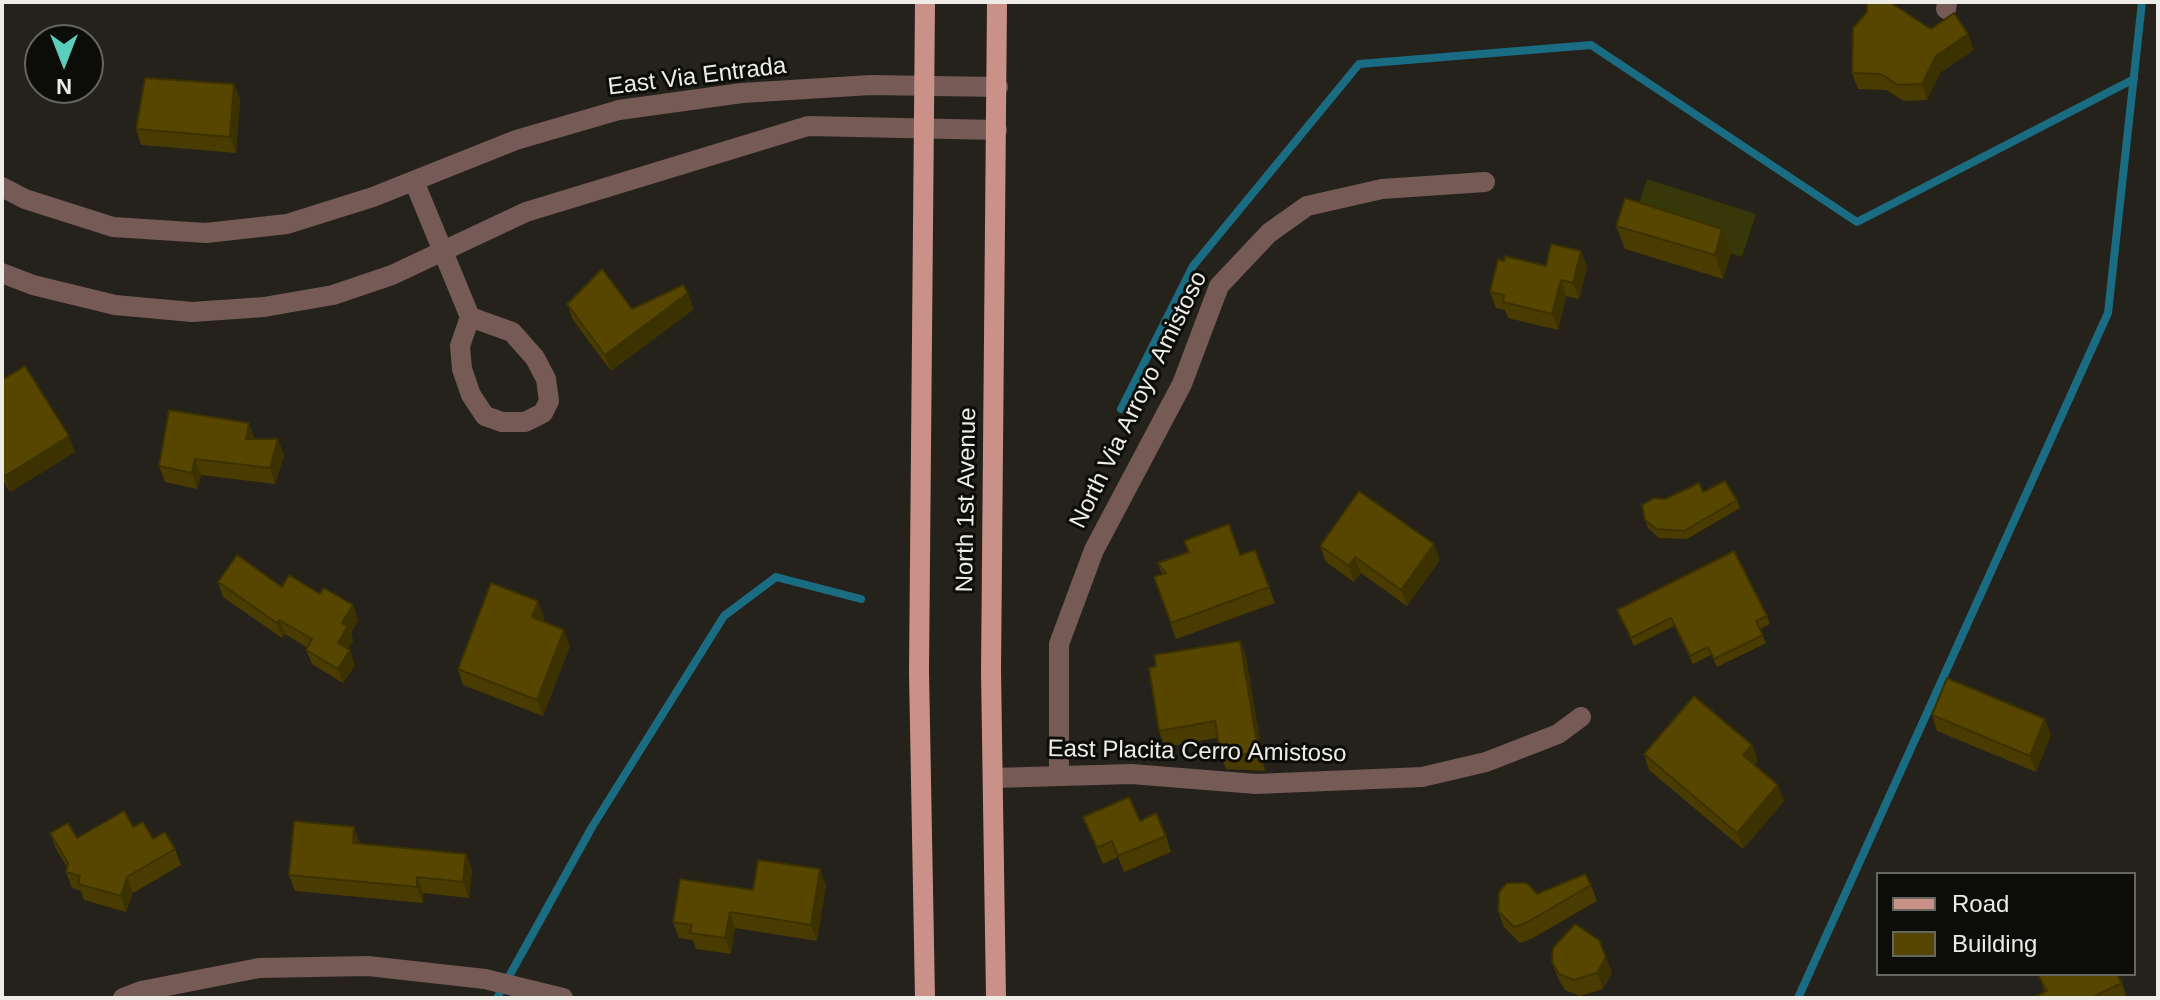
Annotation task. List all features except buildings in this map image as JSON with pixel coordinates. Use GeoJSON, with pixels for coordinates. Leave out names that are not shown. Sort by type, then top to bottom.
{"type":"FeatureCollection","features":[{"type":"Feature","properties":{"kind":"main road","name":"North 1st Avenue"},"geometry":{"type":"LineString","coordinates":[[925,2],[919,671],[925,998]]}},
{"type":"Feature","properties":{"kind":"main road","name":"North 1st Avenue"},"geometry":{"type":"LineString","coordinates":[[996,998],[991,671],[997,2]]}},
{"type":"Feature","properties":{"kind":"street","name":"East Via Entrada"},"geometry":{"type":"LineString","coordinates":[[2,187],[25,199],[113,227],[206,233],[287,224],[414,181],[516,140],[619,110],[742,93],[871,85],[998,87]]}},
{"type":"Feature","properties":{"kind":"street"},"geometry":{"type":"LineString","coordinates":[[2,273],[33,285],[115,305],[192,312],[264,307],[333,295],[392,275],[440,249],[526,212],[808,126],[997,130]]}},
{"type":"Feature","properties":{"kind":"street"},"geometry":{"type":"LineString","coordinates":[[414,181],[470,317],[460,346],[462,369],[471,395],[485,416],[502,422],[525,422],[543,413],[549,401],[546,379],[535,358],[512,332],[470,317]]}},
{"type":"Feature","properties":{"kind":"street","name":"North Via Arroyo Amistoso"},"geometry":{"type":"LineString","coordinates":[[1059,776],[1059,644],[1094,550],[1182,384],[1219,286],[1269,233],[1307,206],[1382,189],[1485,182]]}},
{"type":"Feature","properties":{"kind":"street","name":"East Placita Cerro Amistoso"},"geometry":{"type":"LineString","coordinates":[[993,778],[1131,774],[1256,784],[1422,777],[1486,762],[1558,734],[1581,717]]}},
{"type":"Feature","properties":{"kind":"street"},"geometry":{"type":"LineString","coordinates":[[123,998],[141,991],[259,968],[368,966],[485,979],[563,998]]}},
{"type":"Feature","properties":{"kind":"shaded area"},"geometry":{"type":"Polygon","coordinates":[[[1647,179],[1756,214],[1742,257],[1633,222],[1647,179]]]}},
{"type":"Feature","properties":{"kind":"waterway"},"geometry":{"type":"LineString","coordinates":[[1798,998],[2108,313],[2142,2]]}},
{"type":"Feature","properties":{"kind":"waterway"},"geometry":{"type":"LineString","coordinates":[[1121,409],[1193,266],[1359,64],[1591,45],[1857,222],[2134,79]]}},
{"type":"Feature","properties":{"kind":"waterway"},"geometry":{"type":"LineString","coordinates":[[497,998],[592,827],[724,616],[776,577],[861,599]]}}]}
